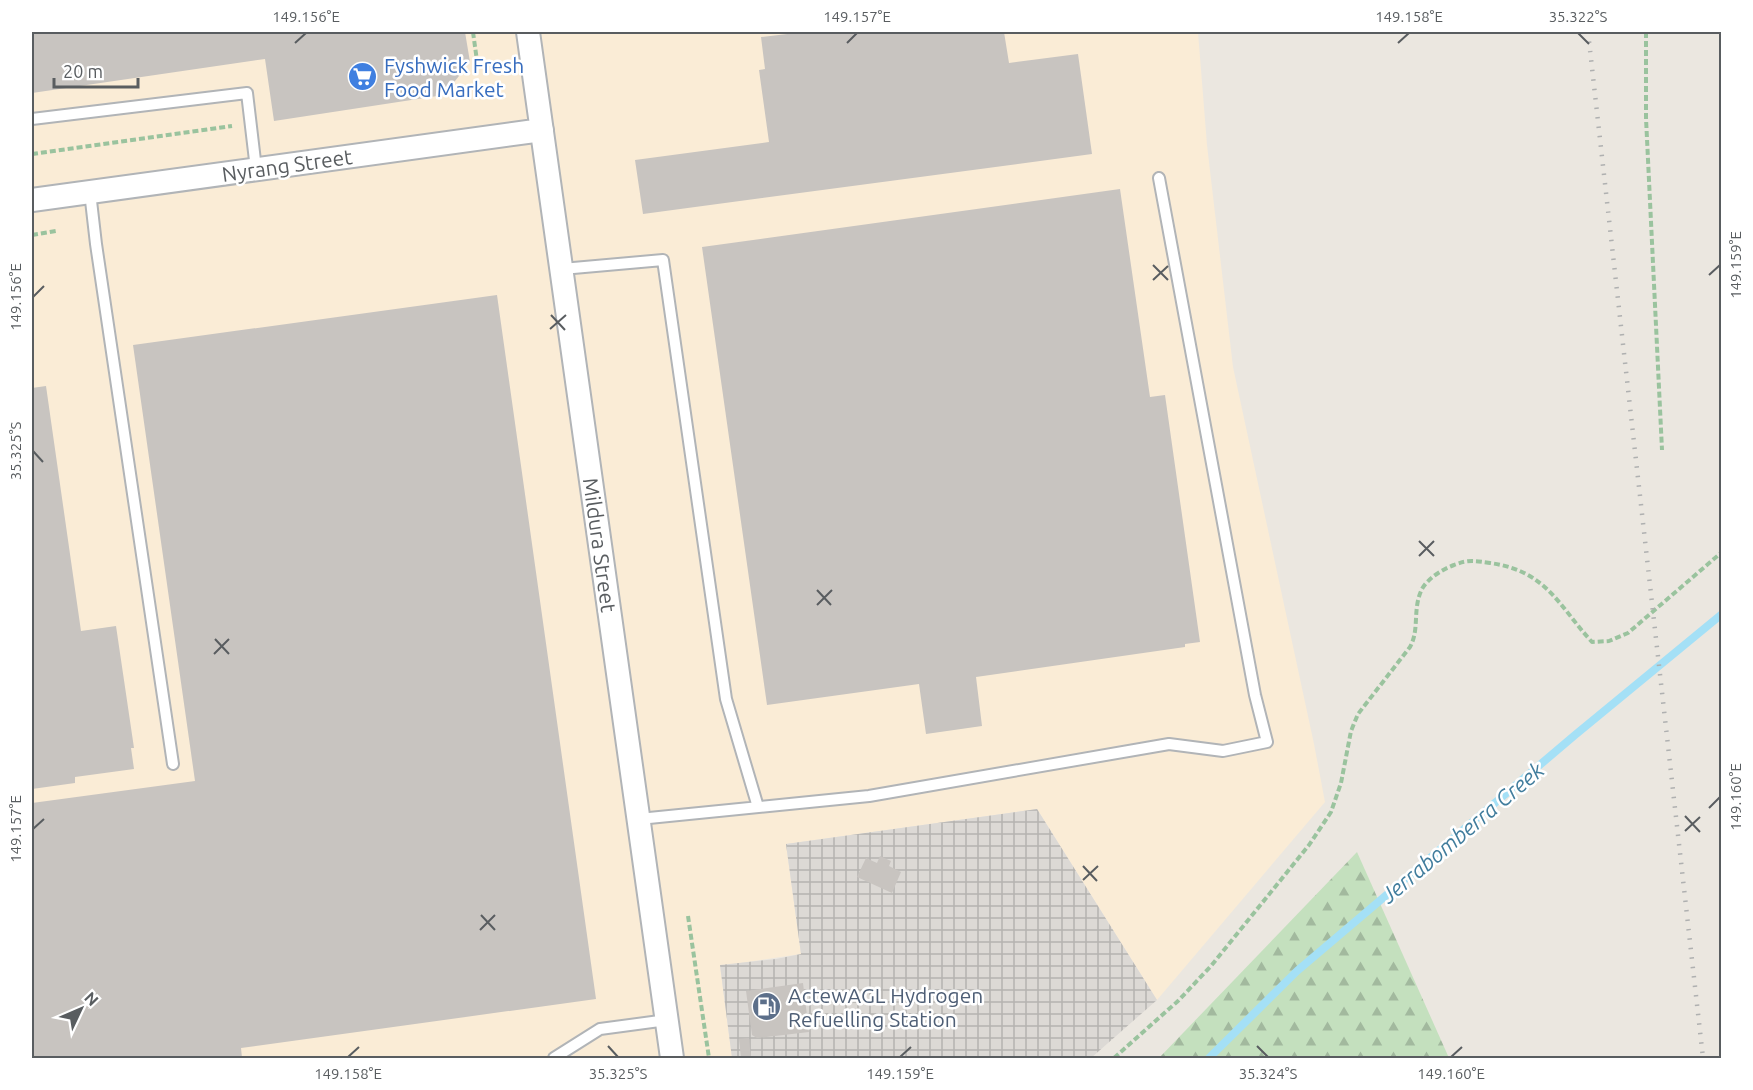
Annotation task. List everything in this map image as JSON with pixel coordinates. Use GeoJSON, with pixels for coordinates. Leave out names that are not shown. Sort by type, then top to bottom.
{"type":"FeatureCollection","features":[{"type":"Feature","properties":{"kind":"street","name":"Mildura Street"},"geometry":{"type":"LineString","coordinates":[[528,32],[672,1059]]}},
{"type":"Feature","properties":{"kind":"street","name":"Nyrang Street"},"geometry":{"type":"LineString","coordinates":[[32,200],[542,130]]}},
{"type":"Feature","properties":{"kind":"lane"},"geometry":{"type":"LineString","coordinates":[[32,119],[247,93],[256,169]]}},
{"type":"Feature","properties":{"kind":"lane"},"geometry":{"type":"LineString","coordinates":[[639,819],[869,796],[1169,744],[1223,751],[1267,742],[1255,695],[1159,178]]}},
{"type":"Feature","properties":{"kind":"lane"},"geometry":{"type":"LineString","coordinates":[[90,192],[173,764]]}},
{"type":"Feature","properties":{"kind":"lane"},"geometry":{"type":"LineString","coordinates":[[562,269],[663,260],[726,699],[758,807]]}},
{"type":"Feature","properties":{"kind":"lane"},"geometry":{"type":"LineString","coordinates":[[554,1059],[600,1029],[666,1020]]}},
{"type":"Feature","properties":{"kind":"path"},"geometry":{"type":"LineString","coordinates":[[472,32],[477,61]]}},
{"type":"Feature","properties":{"kind":"path"},"geometry":{"type":"LineString","coordinates":[[1646,32],[1646,118],[1662,450]]}},
{"type":"Feature","properties":{"kind":"path"},"geometry":{"type":"LineString","coordinates":[[32,154],[250,123]]}},
{"type":"Feature","properties":{"kind":"path"},"geometry":{"type":"LineString","coordinates":[[32,234],[56,231]]}},
{"type":"Feature","properties":{"kind":"path"},"geometry":{"type":"LineString","coordinates":[[1114,1059],[1178,1002],[1211,966],[1309,845],[1331,812],[1341,783],[1351,731],[1358,714],[1410,647],[1415,638],[1415,608],[1423,587],[1443,569],[1468,560],[1497,564],[1521,571],[1560,600],[1579,628],[1592,642],[1610,641],[1628,633],[1722,552]]}},
{"type":"Feature","properties":{"kind":"path"},"geometry":{"type":"LineString","coordinates":[[688,916],[709,1059]]}},
{"type":"Feature","properties":{"kind":"shaded area"},"geometry":{"type":"Polygon","coordinates":[[[32,32],[1198,32],[1207,145],[1233,367],[1325,802],[1157,1000],[1037,809],[786,844],[801,954],[720,966],[732,1058],[32,1058],[32,32]]]}},
{"type":"Feature","properties":{"kind":"shaded area"},"geometry":{"type":"Polygon","coordinates":[[[1037,809],[1157,1000],[1091,1058],[732,1058],[720,965],[801,954],[786,844],[1037,809]]]}},
{"type":"Feature","properties":{"kind":"green space"},"geometry":{"type":"Polygon","coordinates":[[[1357,852],[1449,1058],[1159,1058],[1357,852]]]}},
{"type":"Feature","properties":{"kind":"building","name":"Fyshwick Fresh Food Market"},"geometry":{"type":"Polygon","coordinates":[[[32,32],[465,32],[470,62],[444,95],[274,121],[265,59],[32,93],[32,32]]]}},
{"type":"Feature","properties":{"kind":"building"},"geometry":{"type":"Polygon","coordinates":[[[804,32],[1004,32],[1009,63],[1078,54],[1092,154],[643,214],[635,160],[769,142],[759,70],[765,69],[761,37],[804,32]]]}},
{"type":"Feature","properties":{"kind":"building"},"geometry":{"type":"Polygon","coordinates":[[[1120,189],[1150,397],[1165,395],[1200,642],[1185,644],[1185,647],[976,677],[982,726],[926,734],[919,684],[767,705],[702,247],[1120,189]]]}},
{"type":"Feature","properties":{"kind":"building"},"geometry":{"type":"Polygon","coordinates":[[[497,295],[596,999],[241,1048],[242,1058],[32,1058],[32,803],[195,781],[133,345],[497,295]]]}},
{"type":"Feature","properties":{"kind":"building"},"geometry":{"type":"Polygon","coordinates":[[[46,386],[81,631],[116,626],[134,748],[131,748],[134,769],[75,777],[75,783],[32,789],[32,388],[46,386]]]}},
{"type":"Feature","properties":{"kind":"building"},"geometry":{"type":"Polygon","coordinates":[[[880,856],[891,861],[889,866],[901,872],[892,893],[857,877],[866,858],[877,863],[880,856]]]}},
{"type":"Feature","properties":{"kind":"building"},"geometry":{"type":"Polygon","coordinates":[[[803,983],[809,1032],[757,1038],[752,1035],[746,991],[803,983]]]}},
{"type":"Feature","properties":{"kind":"building"},"geometry":{"type":"Polygon","coordinates":[[[749,1038],[751,1058],[741,1058],[739,1039],[749,1038]]]}},
{"type":"Feature","properties":{"kind":"waterway","name":"Jerrabomberra Creek"},"geometry":{"type":"LineString","coordinates":[[1209,1058],[1297,971],[1575,735],[1722,614]]}},
{"type":"Feature","properties":{"kind":"railway"},"geometry":{"type":"LineString","coordinates":[[1588,32],[1703,1058]]}},
{"type":"Feature","properties":{"kind":"place","name":"Fyshwick Fresh Food Market"},"geometry":{"type":"Point","coordinates":[363,77]}},
{"type":"Feature","properties":{"kind":"place","name":"ActewAGL Hydrogen Refuelling Station"},"geometry":{"type":"Point","coordinates":[767,1007]}}]}
